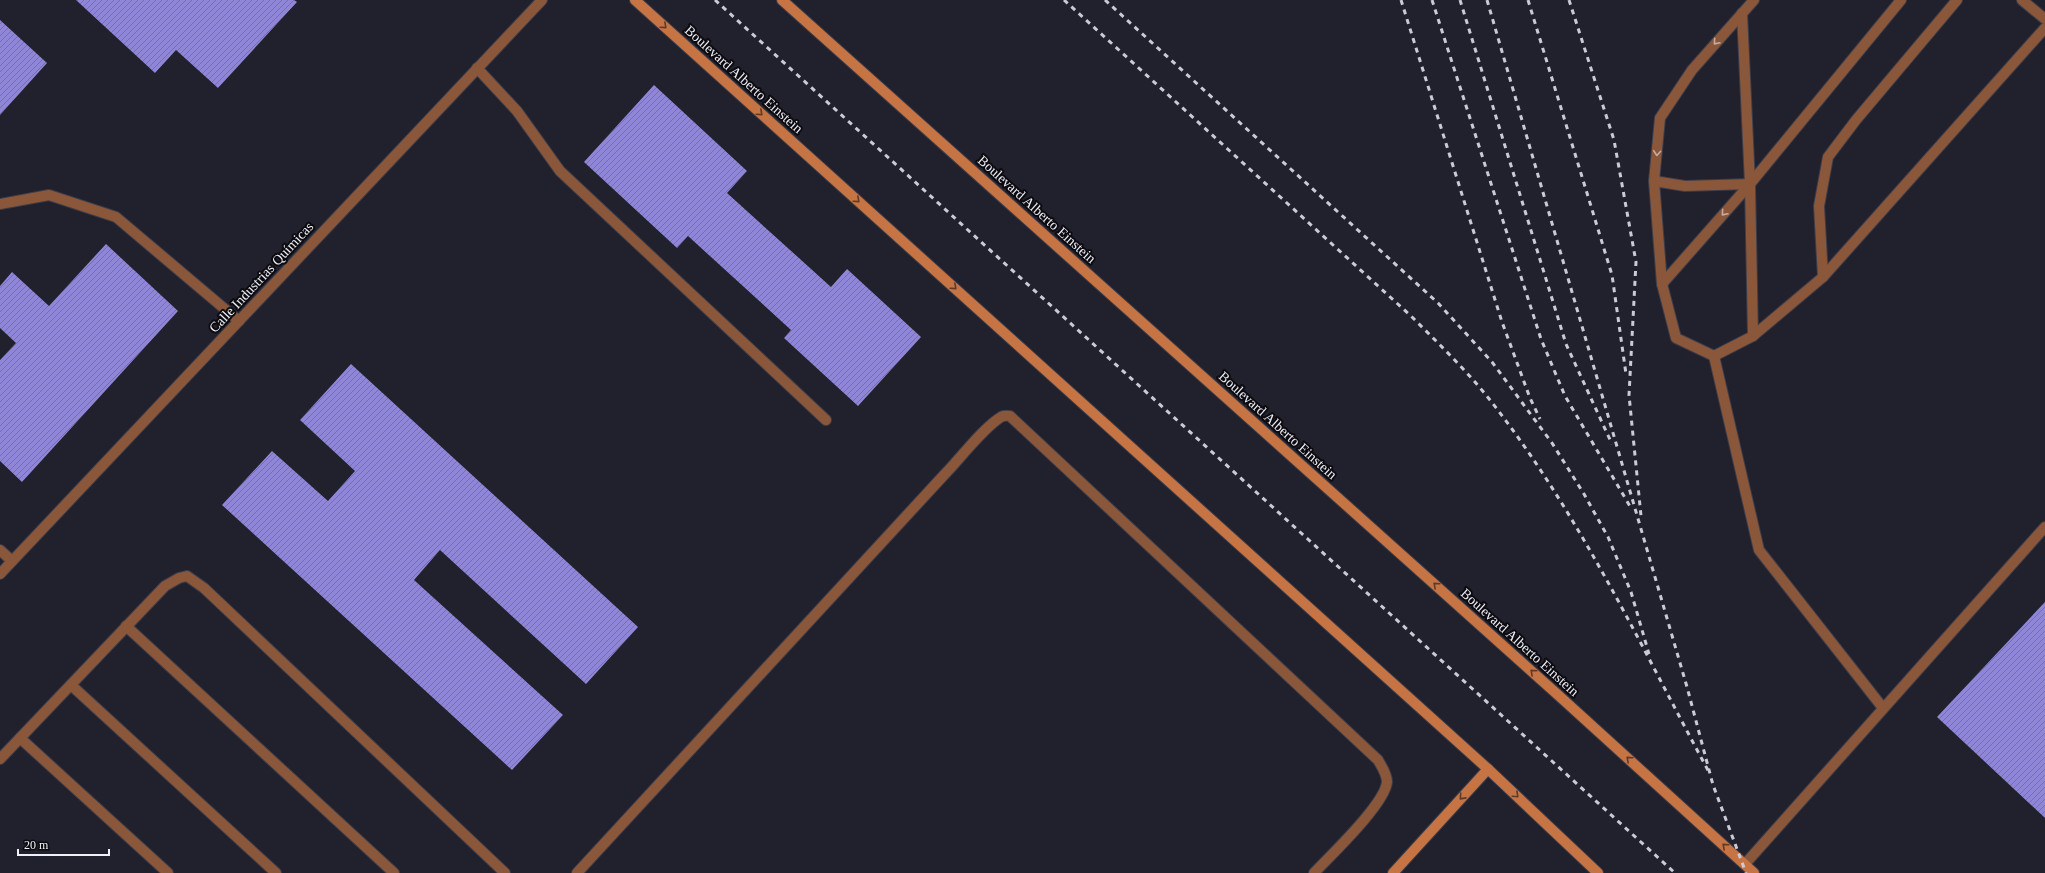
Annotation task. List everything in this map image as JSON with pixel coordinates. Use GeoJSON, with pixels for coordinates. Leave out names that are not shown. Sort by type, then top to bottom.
{"type":"FeatureCollection","features":[{"type":"Feature","properties":{"kind":"main road","name":"Boulevard Alberto Einstein"},"geometry":{"type":"LineString","coordinates":[[635,0],[1488,769],[1598,873]]}},
{"type":"Feature","properties":{"kind":"main road","name":"Boulevard Alberto Einstein"},"geometry":{"type":"LineString","coordinates":[[782,0],[1754,873]]}},
{"type":"Feature","properties":{"kind":"main road"},"geometry":{"type":"LineString","coordinates":[[1393,873],[1488,769]]}},
{"type":"Feature","properties":{"kind":"street","name":"Calle Industrias Químicas"},"geometry":{"type":"LineString","coordinates":[[0,574],[542,0]]}},
{"type":"Feature","properties":{"kind":"street"},"geometry":{"type":"LineString","coordinates":[[1714,356],[1676,338],[1662,284],[1654,181],[1660,118],[1692,70],[1754,0]]}},
{"type":"Feature","properties":{"kind":"street"},"geometry":{"type":"LineString","coordinates":[[1662,284],[1750,184],[1901,0]]}},
{"type":"Feature","properties":{"kind":"street"},"geometry":{"type":"LineString","coordinates":[[1824,277],[1819,206],[1828,158],[1856,120],[1957,0]]}},
{"type":"Feature","properties":{"kind":"street"},"geometry":{"type":"LineString","coordinates":[[2022,0],[2045,19]]}},
{"type":"Feature","properties":{"kind":"street"},"geometry":{"type":"LineString","coordinates":[[1742,13],[1750,184],[1753,336]]}},
{"type":"Feature","properties":{"kind":"street"},"geometry":{"type":"LineString","coordinates":[[1714,356],[1753,336],[1824,277],[2045,28]]}},
{"type":"Feature","properties":{"kind":"street"},"geometry":{"type":"LineString","coordinates":[[478,68],[517,111],[560,171],[826,420]]}},
{"type":"Feature","properties":{"kind":"street"},"geometry":{"type":"LineString","coordinates":[[1654,181],[1685,186],[1750,184]]}},
{"type":"Feature","properties":{"kind":"street"},"geometry":{"type":"LineString","coordinates":[[0,204],[49,195],[116,218],[239,321]]}},
{"type":"Feature","properties":{"kind":"street"},"geometry":{"type":"LineString","coordinates":[[1714,356],[1759,550],[1883,708]]}},
{"type":"Feature","properties":{"kind":"street"},"geometry":{"type":"LineString","coordinates":[[578,873],[944,475],[1000,418],[1010,416],[1378,760],[1386,774],[1387,782],[1383,793],[1369,814],[1314,873]]}},
{"type":"Feature","properties":{"kind":"street"},"geometry":{"type":"LineString","coordinates":[[1745,864],[2045,527]]}},
{"type":"Feature","properties":{"kind":"street"},"geometry":{"type":"LineString","coordinates":[[0,550],[12,561]]}},
{"type":"Feature","properties":{"kind":"street"},"geometry":{"type":"LineString","coordinates":[[0,759],[165,586],[179,578],[187,576],[204,588],[505,873]]}},
{"type":"Feature","properties":{"kind":"street"},"geometry":{"type":"LineString","coordinates":[[126,626],[394,873]]}},
{"type":"Feature","properties":{"kind":"street"},"geometry":{"type":"LineString","coordinates":[[71,685],[276,873]]}},
{"type":"Feature","properties":{"kind":"street"},"geometry":{"type":"LineString","coordinates":[[20,738],[168,873]]}},
{"type":"Feature","properties":{"kind":"building"},"geometry":{"type":"Polygon","coordinates":[[[76,0],[294,0],[297,2],[218,88],[176,50],[155,73],[76,0]]]}},
{"type":"Feature","properties":{"kind":"building"},"geometry":{"type":"Polygon","coordinates":[[[0,20],[47,63],[0,115],[0,20]]]}},
{"type":"Feature","properties":{"kind":"building"},"geometry":{"type":"Polygon","coordinates":[[[654,85],[747,171],[727,193],[831,287],[847,269],[921,337],[858,406],[784,338],[791,330],[688,236],[677,248],[584,162],[654,85]]]}},
{"type":"Feature","properties":{"kind":"building"},"geometry":{"type":"Polygon","coordinates":[[[106,244],[178,311],[22,482],[0,461],[0,360],[16,343],[0,328],[0,286],[12,272],[49,306],[106,244]]]}},
{"type":"Feature","properties":{"kind":"building"},"geometry":{"type":"Polygon","coordinates":[[[351,364],[638,627],[586,684],[440,550],[414,580],[563,715],[512,770],[222,505],[272,451],[328,501],[355,471],[300,420],[351,364]]]}},
{"type":"Feature","properties":{"kind":"building"},"geometry":{"type":"Polygon","coordinates":[[[2045,602],[2045,818],[1937,717],[2045,602]]]}},
{"type":"Feature","properties":{"kind":"railway"},"geometry":{"type":"LineString","coordinates":[[715,0],[1675,873]]}},
{"type":"Feature","properties":{"kind":"railway"},"geometry":{"type":"LineString","coordinates":[[1064,0],[1411,316],[1486,395],[1519,439],[1579,531],[1633,628],[1710,774]]}},
{"type":"Feature","properties":{"kind":"railway"},"geometry":{"type":"LineString","coordinates":[[1105,0],[1438,303],[1492,362],[1552,443],[1584,494],[1608,537],[1631,592],[1649,654]]}},
{"type":"Feature","properties":{"kind":"railway"},"geometry":{"type":"LineString","coordinates":[[1401,0],[1502,322],[1530,398],[1540,419]]}},
{"type":"Feature","properties":{"kind":"railway"},"geometry":{"type":"LineString","coordinates":[[1432,0],[1541,339],[1565,396],[1631,508]]}},
{"type":"Feature","properties":{"kind":"railway"},"geometry":{"type":"LineString","coordinates":[[1460,0],[1566,344],[1612,444]]}},
{"type":"Feature","properties":{"kind":"railway"},"geometry":{"type":"LineString","coordinates":[[1487,0],[1687,687],[1713,785],[1746,873]]}},
{"type":"Feature","properties":{"kind":"railway"},"geometry":{"type":"LineString","coordinates":[[1528,0],[1612,275],[1626,374]]}},
{"type":"Feature","properties":{"kind":"railway"},"geometry":{"type":"LineString","coordinates":[[1569,0],[1614,140],[1636,262],[1629,395],[1641,516]]}}]}
